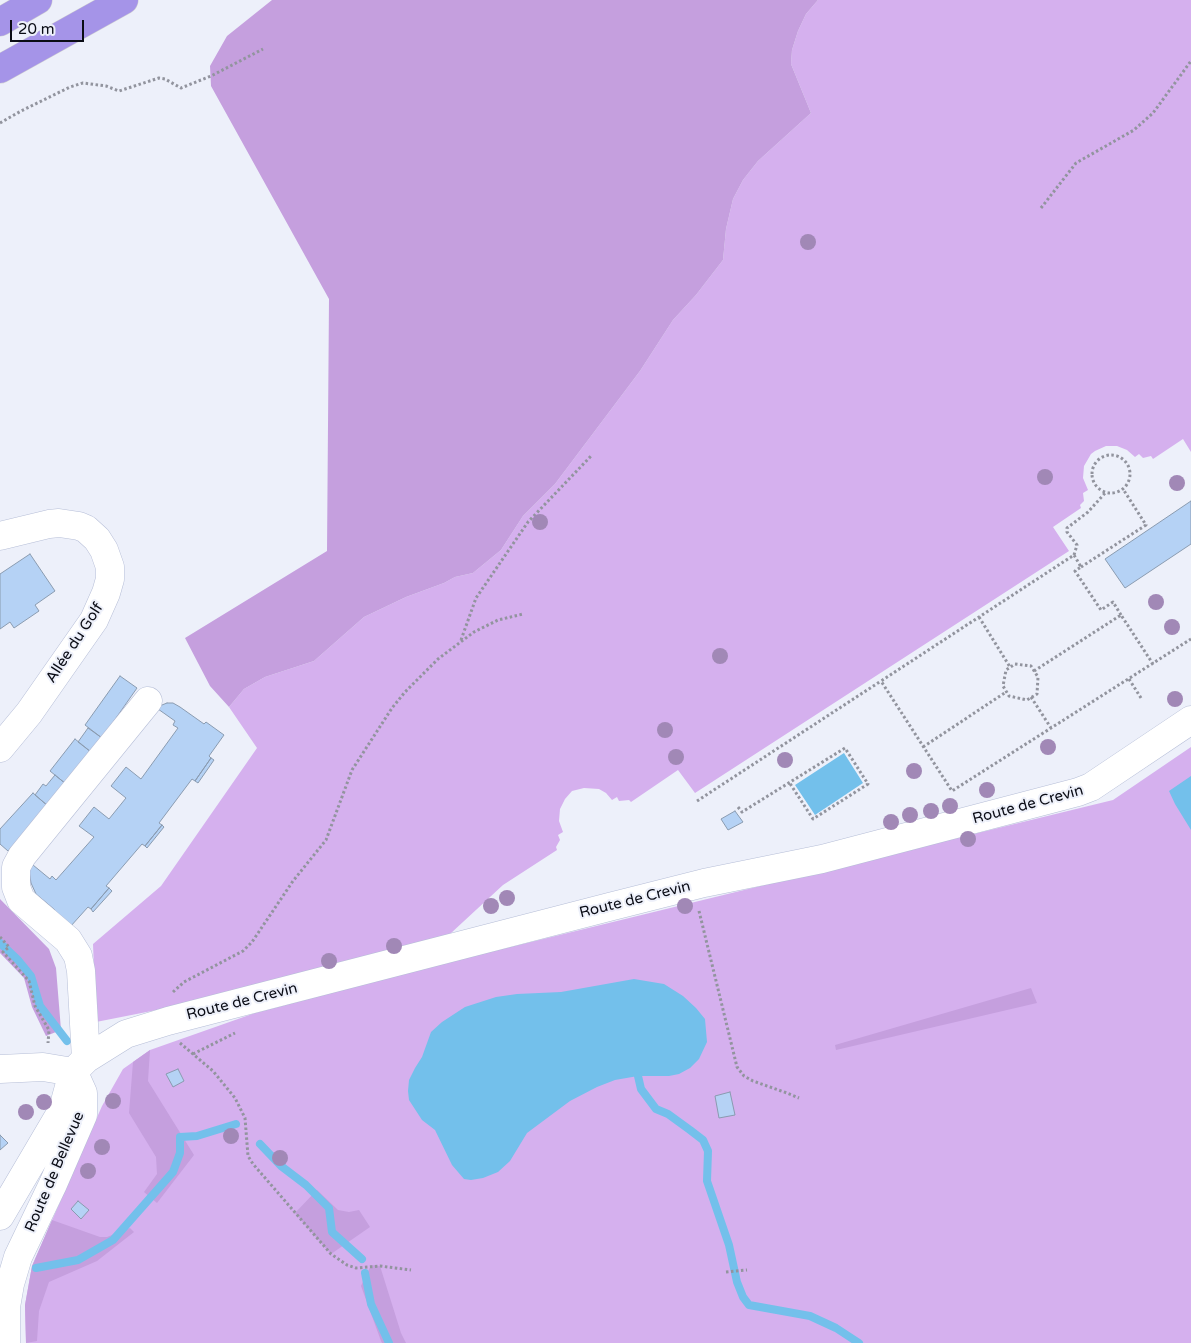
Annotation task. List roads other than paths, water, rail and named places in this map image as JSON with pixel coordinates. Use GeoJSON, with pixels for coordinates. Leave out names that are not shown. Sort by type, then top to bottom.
{"type":"FeatureCollection","features":[{"type":"Feature","properties":{"kind":"highway"},"geometry":{"type":"LineString","coordinates":[[0,22],[38,0]]}},
{"type":"Feature","properties":{"kind":"highway"},"geometry":{"type":"LineString","coordinates":[[0,69],[124,0]]}},
{"type":"Feature","properties":{"kind":"street","name":"Allée du Golf"},"geometry":{"type":"LineString","coordinates":[[0,536],[49,524],[79,526],[91,534],[104,550],[110,567],[110,579],[94,620],[29,713],[0,748]]}},
{"type":"Feature","properties":{"kind":"street"},"geometry":{"type":"LineString","coordinates":[[0,1069],[80,1066],[81,970],[78,956],[68,940],[21,900],[8,880],[17,862],[148,701]]}},
{"type":"Feature","properties":{"kind":"street","name":"Route de Crevin"},"geometry":{"type":"LineString","coordinates":[[80,1066],[126,1034],[168,1021],[704,883],[822,859],[1078,792],[1092,787],[1191,720]]}},
{"type":"Feature","properties":{"kind":"street","name":"Route de Bellevue"},"geometry":{"type":"LineString","coordinates":[[0,1216],[63,1109],[80,1066]]}},
{"type":"Feature","properties":{"kind":"street","name":"Route de Bellevue"},"geometry":{"type":"LineString","coordinates":[[6,1343],[6,1307],[18,1257],[83,1115],[80,1066]]}},
{"type":"Feature","properties":{"kind":"water"},"geometry":{"type":"Polygon","coordinates":[[[844,753],[863,783],[815,815],[795,785],[844,753]]]}},
{"type":"Feature","properties":{"kind":"water"},"geometry":{"type":"Polygon","coordinates":[[[1191,776],[1191,830],[1169,791],[1191,776]]]}},
{"type":"Feature","properties":{"kind":"water"},"geometry":{"type":"Polygon","coordinates":[[[634,979],[664,984],[683,996],[705,1019],[707,1042],[699,1059],[690,1068],[679,1074],[669,1076],[638,1076],[615,1080],[597,1087],[570,1101],[527,1133],[510,1161],[498,1172],[483,1178],[464,1179],[452,1165],[435,1130],[422,1120],[409,1100],[409,1080],[422,1057],[431,1032],[442,1022],[465,1007],[496,997],[561,992],[634,979]]]}},
{"type":"Feature","properties":{"kind":"waterway"},"geometry":{"type":"LineString","coordinates":[[0,943],[31,976],[40,1006],[67,1041]]}},
{"type":"Feature","properties":{"kind":"waterway"},"geometry":{"type":"LineString","coordinates":[[638,1076],[641,1089],[656,1109],[668,1114],[703,1140],[708,1151],[707,1181],[729,1245],[737,1282],[743,1297],[749,1305],[810,1316],[836,1328],[859,1343]]}},
{"type":"Feature","properties":{"kind":"waterway"},"geometry":{"type":"LineString","coordinates":[[36,1268],[78,1260],[113,1240],[173,1172],[180,1153],[180,1137],[197,1136],[236,1124]]}},
{"type":"Feature","properties":{"kind":"waterway"},"geometry":{"type":"LineString","coordinates":[[260,1144],[281,1166],[306,1185],[329,1208],[332,1232],[362,1259]]}},
{"type":"Feature","properties":{"kind":"waterway"},"geometry":{"type":"LineString","coordinates":[[365,1273],[371,1304],[389,1343]]}}]}
